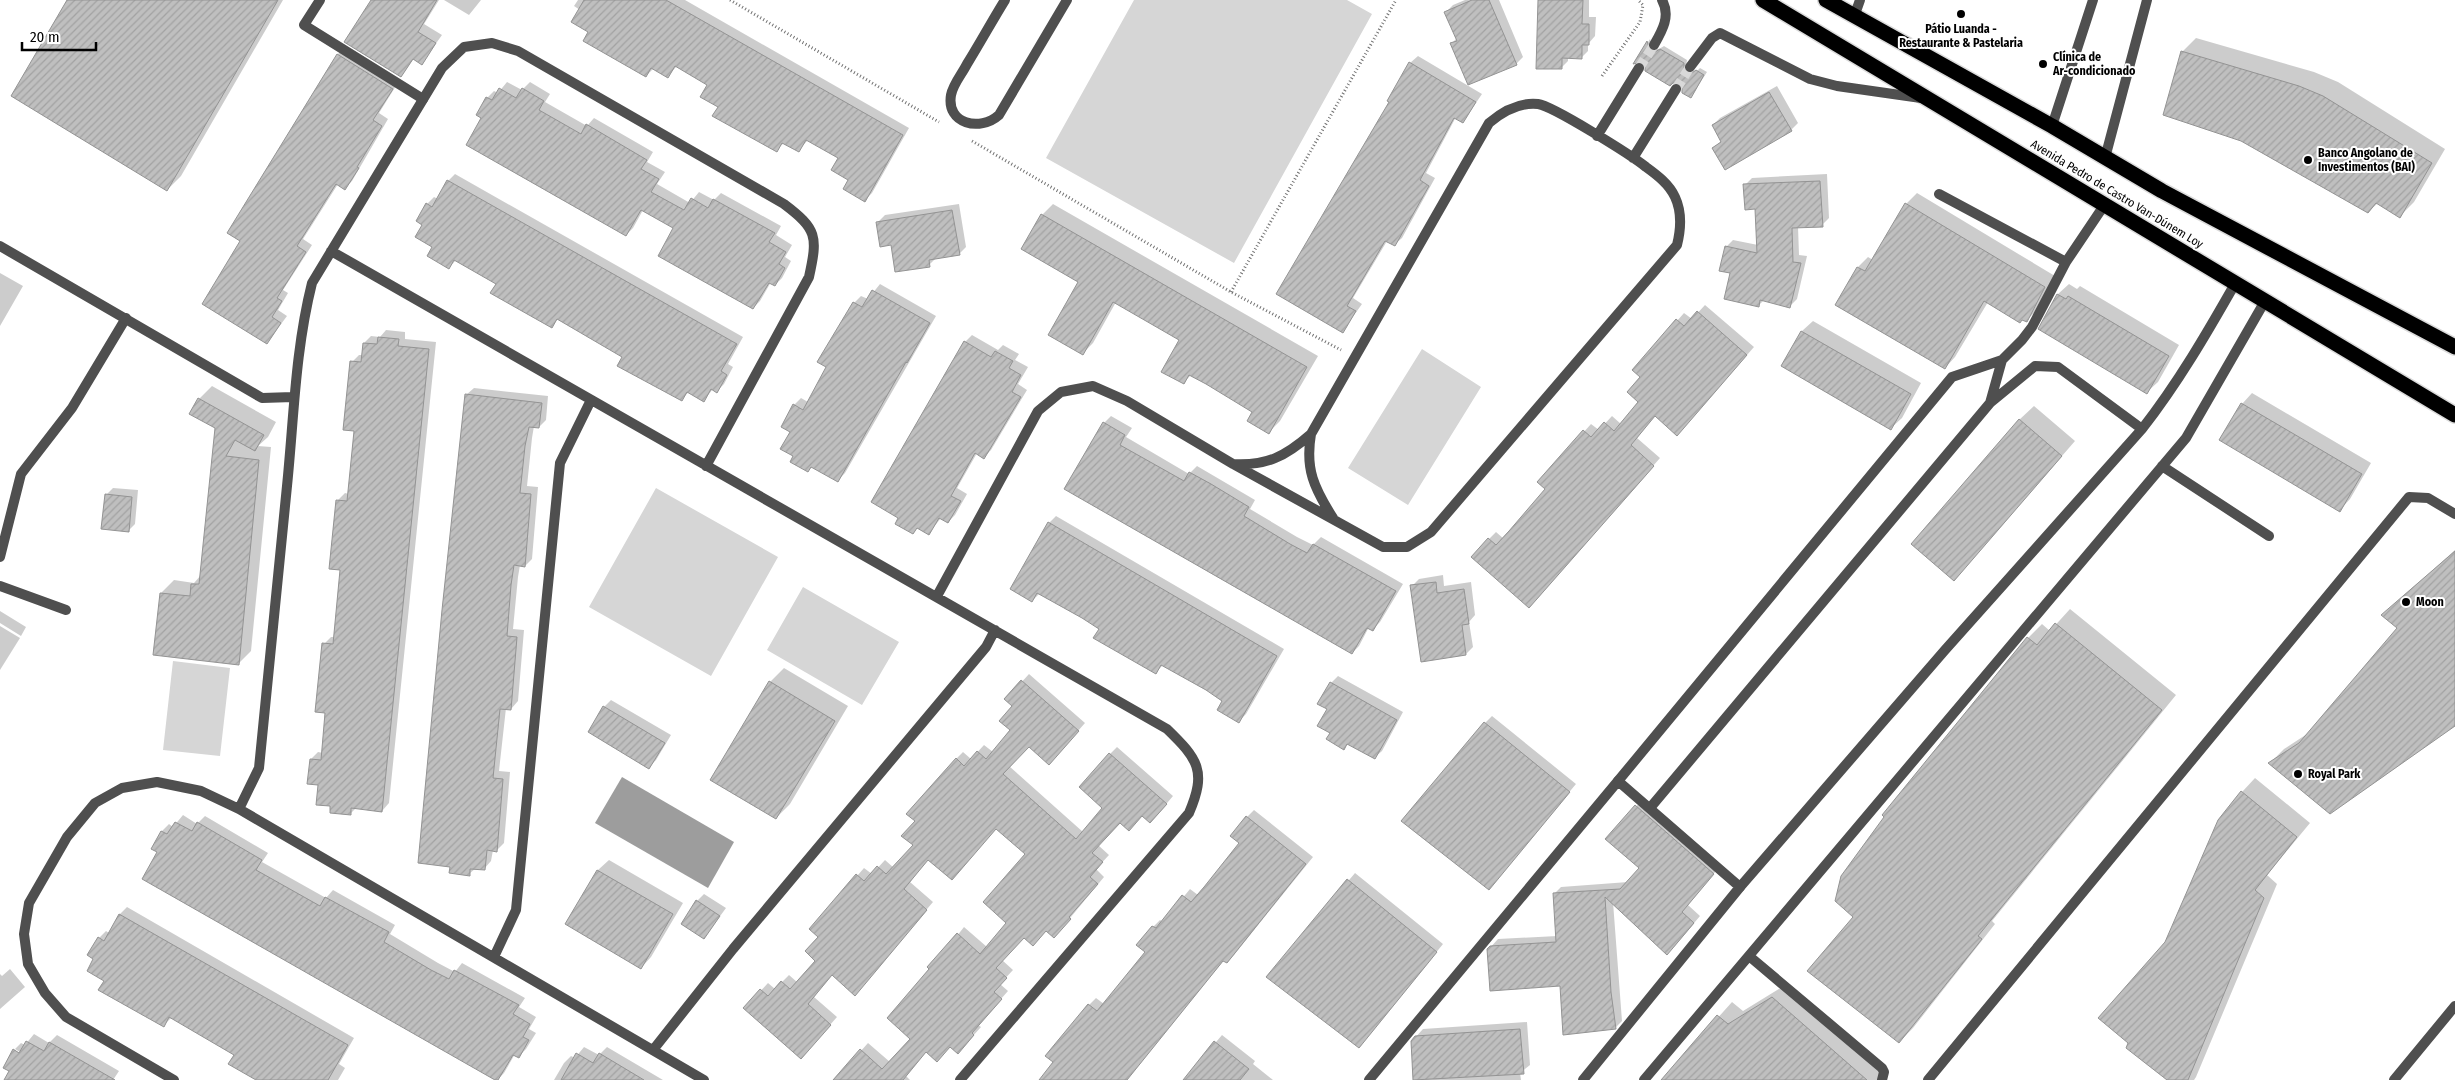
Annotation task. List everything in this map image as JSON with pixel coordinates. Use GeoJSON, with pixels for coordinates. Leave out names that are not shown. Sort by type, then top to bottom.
{"type":"FeatureCollection","features":[{"type":"Feature","properties":{"kind":"highway","name":"Avenida Pedro de Castro Van-Dúnem Loy"},"geometry":{"type":"LineString","coordinates":[[1763,0],[2455,415]]}},
{"type":"Feature","properties":{"kind":"highway","name":"Avenida Pedro de Castro Van-Dúnem Loy"},"geometry":{"type":"LineString","coordinates":[[1826,0],[1854,18],[2052,126],[2231,229],[2455,347]]}},
{"type":"Feature","properties":{"kind":"street"},"geometry":{"type":"LineString","coordinates":[[320,0],[304,25],[423,99]]}},
{"type":"Feature","properties":{"kind":"street"},"geometry":{"type":"LineString","coordinates":[[1005,0],[953,88],[952,106],[961,120],[968,124],[985,124],[999,115],[1067,0]]}},
{"type":"Feature","properties":{"kind":"street"},"geometry":{"type":"LineString","coordinates":[[1654,45],[1663,29],[1665,20],[1666,7],[1662,0]]}},
{"type":"Feature","properties":{"kind":"street"},"geometry":{"type":"LineString","coordinates":[[1854,18],[1860,0]]}},
{"type":"Feature","properties":{"kind":"street"},"geometry":{"type":"LineString","coordinates":[[2052,126],[2093,0]]}},
{"type":"Feature","properties":{"kind":"street"},"geometry":{"type":"LineString","coordinates":[[2105,158],[2147,0]]}},
{"type":"Feature","properties":{"kind":"street"},"geometry":{"type":"LineString","coordinates":[[1690,67],[1712,38],[1720,33],[1810,79],[1837,86],[1928,99]]}},
{"type":"Feature","properties":{"kind":"street"},"geometry":{"type":"LineString","coordinates":[[239,809],[259,768],[288,483],[293,397],[304,318],[312,284],[442,68],[464,48],[492,43],[518,51],[784,204],[807,221],[816,247],[809,276],[706,466]]}},
{"type":"Feature","properties":{"kind":"street"},"geometry":{"type":"LineString","coordinates":[[1597,136],[1639,68]]}},
{"type":"Feature","properties":{"kind":"street"},"geometry":{"type":"LineString","coordinates":[[1633,158],[1676,89]]}},
{"type":"Feature","properties":{"kind":"street"},"geometry":{"type":"LineString","coordinates":[[936,596],[1038,411],[1061,392],[1093,386],[1127,401],[1233,464],[1383,547],[1407,547],[1431,532],[1677,245],[1681,230],[1676,198],[1668,186],[1633,158],[1554,110],[1537,104],[1504,111],[1489,123],[1311,434],[1308,453],[1309,470],[1318,494],[1333,519]]}},
{"type":"Feature","properties":{"kind":"street"},"geometry":{"type":"LineString","coordinates":[[1939,194],[2066,262]]}},
{"type":"Feature","properties":{"kind":"street"},"geometry":{"type":"LineString","coordinates":[[1990,403],[2002,360],[2032,327],[2066,262],[2104,204]]}},
{"type":"Feature","properties":{"kind":"street"},"geometry":{"type":"LineString","coordinates":[[0,246],[262,398],[293,397]]}},
{"type":"Feature","properties":{"kind":"street"},"geometry":{"type":"LineString","coordinates":[[331,251],[1167,728],[1189,750],[1198,768],[1198,792],[1189,813],[960,1080]]}},
{"type":"Feature","properties":{"kind":"street"},"geometry":{"type":"LineString","coordinates":[[1583,1080],[1740,887],[1945,650],[2142,429],[2164,401],[2195,354],[2236,282]]}},
{"type":"Feature","properties":{"kind":"street"},"geometry":{"type":"LineString","coordinates":[[1644,1080],[2186,438],[2265,301]]}},
{"type":"Feature","properties":{"kind":"street"},"geometry":{"type":"LineString","coordinates":[[0,557],[21,474],[72,408],[126,318]]}},
{"type":"Feature","properties":{"kind":"street"},"geometry":{"type":"LineString","coordinates":[[1369,1080],[1952,378],[2002,360]]}},
{"type":"Feature","properties":{"kind":"street"},"geometry":{"type":"LineString","coordinates":[[1650,808],[1990,403],[2035,366],[2058,367],[2142,429]]}},
{"type":"Feature","properties":{"kind":"street"},"geometry":{"type":"LineString","coordinates":[[494,957],[516,910],[560,463],[591,400]]}},
{"type":"Feature","properties":{"kind":"street"},"geometry":{"type":"LineString","coordinates":[[1233,464],[1254,465],[1273,459],[1292,450],[1311,434]]}},
{"type":"Feature","properties":{"kind":"street"},"geometry":{"type":"LineString","coordinates":[[2162,466],[2269,536]]}},
{"type":"Feature","properties":{"kind":"street"},"geometry":{"type":"LineString","coordinates":[[1928,1080],[2409,497],[2428,498],[2455,514]]}},
{"type":"Feature","properties":{"kind":"street"},"geometry":{"type":"LineString","coordinates":[[0,586],[66,610]]}},
{"type":"Feature","properties":{"kind":"street"},"geometry":{"type":"LineString","coordinates":[[653,1050],[733,949],[986,647],[994,630]]}},
{"type":"Feature","properties":{"kind":"street"},"geometry":{"type":"LineString","coordinates":[[1618,781],[1740,887]]}},
{"type":"Feature","properties":{"kind":"street"},"geometry":{"type":"LineString","coordinates":[[174,1080],[66,1017],[45,992],[28,964],[24,934],[29,903],[67,837],[96,803],[122,788],[157,782],[202,790],[239,809],[704,1080]]}},
{"type":"Feature","properties":{"kind":"street"},"geometry":{"type":"LineString","coordinates":[[1749,956],[1882,1068],[1884,1072],[1882,1080]]}},
{"type":"Feature","properties":{"kind":"street"},"geometry":{"type":"LineString","coordinates":[[2394,1080],[2455,1006]]}},
{"type":"Feature","properties":{"kind":"path"},"geometry":{"type":"LineString","coordinates":[[730,0],[946,126]]}},
{"type":"Feature","properties":{"kind":"path"},"geometry":{"type":"LineString","coordinates":[[1231,292],[1396,0]]}},
{"type":"Feature","properties":{"kind":"path"},"geometry":{"type":"LineString","coordinates":[[1602,76],[1640,22],[1643,5],[1638,0]]}},
{"type":"Feature","properties":{"kind":"path"},"geometry":{"type":"LineString","coordinates":[[963,136],[1231,292],[1354,357]]}},
{"type":"Feature","properties":{"kind":"shaded area"},"geometry":{"type":"Polygon","coordinates":[[[1134,0],[1347,0],[1372,14],[1234,263],[1046,158],[1134,0]]]}},
{"type":"Feature","properties":{"kind":"shaded area"},"geometry":{"type":"Polygon","coordinates":[[[1422,349],[1481,387],[1408,505],[1348,468],[1422,349]]]}},
{"type":"Feature","properties":{"kind":"shaded area"},"geometry":{"type":"Polygon","coordinates":[[[656,488],[778,557],[711,676],[589,607],[656,488]]]}},
{"type":"Feature","properties":{"kind":"shaded area"},"geometry":{"type":"Polygon","coordinates":[[[803,587],[899,642],[862,705],[767,650],[803,587]]]}},
{"type":"Feature","properties":{"kind":"shaded area"},"geometry":{"type":"Polygon","coordinates":[[[173,661],[230,668],[220,756],[163,750],[173,661]]]}},
{"type":"Feature","properties":{"kind":"shaded area"},"geometry":{"type":"Polygon","coordinates":[[[622,777],[734,842],[708,888],[595,823],[622,777]]]}},
{"type":"Feature","properties":{"kind":"building"},"geometry":{"type":"Polygon","coordinates":[[[67,0],[278,0],[167,191],[11,96],[67,0]]]}},
{"type":"Feature","properties":{"kind":"building"},"geometry":{"type":"Polygon","coordinates":[[[371,0],[437,0],[418,32],[436,43],[422,65],[413,59],[401,77],[344,42],[371,0]]]}},
{"type":"Feature","properties":{"kind":"building"},"geometry":{"type":"Polygon","coordinates":[[[584,0],[666,0],[903,135],[865,202],[843,189],[848,180],[831,170],[838,158],[806,140],[799,152],[782,143],[777,152],[712,116],[718,107],[700,97],[707,85],[675,66],[668,78],[651,68],[646,77],[583,41],[588,32],[571,22],[584,0]]]}},
{"type":"Feature","properties":{"kind":"building"},"geometry":{"type":"Polygon","coordinates":[[[1472,0],[1489,0],[1517,65],[1468,85],[1450,43],[1457,41],[1444,12],[1472,0]]]}},
{"type":"Feature","properties":{"kind":"building"},"geometry":{"type":"Polygon","coordinates":[[[1538,0],[1583,0],[1582,24],[1589,24],[1589,45],[1582,45],[1582,59],[1562,58],[1562,69],[1536,69],[1538,0]]]}},
{"type":"Feature","properties":{"kind":"building"},"geometry":{"type":"Polygon","coordinates":[[[1647,41],[1650,51],[1655,52],[1660,49],[1684,63],[1686,73],[1692,73],[1696,70],[1704,75],[1691,98],[1682,93],[1682,86],[1679,83],[1673,83],[1670,86],[1645,71],[1645,65],[1642,62],[1633,64],[1647,41]]]}},
{"type":"Feature","properties":{"kind":"building"},"geometry":{"type":"Polygon","coordinates":[[[2181,51],[2299,86],[2323,96],[2432,163],[2400,218],[2376,203],[2368,213],[2241,141],[2163,115],[2181,51]]]}},
{"type":"Feature","properties":{"kind":"building"},"geometry":{"type":"Polygon","coordinates":[[[337,54],[393,89],[373,120],[382,126],[357,167],[359,168],[345,190],[336,184],[297,246],[306,252],[277,298],[282,301],[272,317],[281,323],[267,344],[202,304],[240,241],[227,233],[337,54]]]}},
{"type":"Feature","properties":{"kind":"building"},"geometry":{"type":"Polygon","coordinates":[[[1409,62],[1476,102],[1463,123],[1454,118],[1420,180],[1429,186],[1395,246],[1385,241],[1347,306],[1356,311],[1343,333],[1276,294],[1389,102],[1387,101],[1409,62]]]}},
{"type":"Feature","properties":{"kind":"building"},"geometry":{"type":"Polygon","coordinates":[[[499,88],[516,98],[522,88],[544,101],[539,110],[581,134],[586,124],[647,160],[641,169],[659,179],[651,192],[684,210],[691,198],[708,208],[713,199],[775,233],[769,242],[786,252],[779,264],[785,268],[775,286],[769,283],[753,309],[658,256],[673,228],[641,210],[626,236],[466,145],[481,118],[476,115],[486,97],[492,100],[499,88]]]}},
{"type":"Feature","properties":{"kind":"building"},"geometry":{"type":"Polygon","coordinates":[[[1769,92],[1792,131],[1725,170],[1712,148],[1721,142],[1712,125],[1769,92]]]}},
{"type":"Feature","properties":{"kind":"building"},"geometry":{"type":"Polygon","coordinates":[[[447,180],[737,344],[721,371],[727,375],[717,393],[711,389],[704,402],[687,392],[682,401],[617,366],[622,357],[557,319],[552,328],[490,293],[496,284],[454,260],[449,269],[427,256],[432,247],[415,237],[422,225],[416,221],[426,203],[432,207],[447,180]]]}},
{"type":"Feature","properties":{"kind":"building"},"geometry":{"type":"Polygon","coordinates":[[[1820,181],[1823,227],[1792,228],[1793,262],[1801,263],[1790,308],[1760,300],[1759,307],[1724,299],[1730,273],[1719,271],[1725,246],[1757,253],[1755,209],[1745,210],[1743,184],[1820,181]]]}},
{"type":"Feature","properties":{"kind":"building"},"geometry":{"type":"Polygon","coordinates":[[[1905,203],[2045,287],[2027,322],[2022,320],[2020,323],[1984,301],[1945,369],[1835,305],[1857,267],[1865,271],[1905,203]]]}},
{"type":"Feature","properties":{"kind":"building"},"geometry":{"type":"Polygon","coordinates":[[[952,210],[960,255],[929,260],[930,267],[895,272],[891,245],[880,247],[876,222],[952,210]]]}},
{"type":"Feature","properties":{"kind":"building"},"geometry":{"type":"Polygon","coordinates":[[[1041,214],[1307,367],[1269,434],[1247,421],[1252,412],[1206,384],[1189,375],[1184,384],[1161,372],[1179,340],[1113,302],[1083,355],[1048,335],[1078,282],[1021,249],[1041,214]]]}},
{"type":"Feature","properties":{"kind":"building"},"geometry":{"type":"Polygon","coordinates":[[[872,290],[930,323],[838,482],[811,467],[808,472],[790,462],[793,456],[780,449],[790,432],[781,427],[793,404],[803,410],[826,367],[817,362],[853,302],[862,307],[872,290]]]}},
{"type":"Feature","properties":{"kind":"building"},"geometry":{"type":"Polygon","coordinates":[[[2057,294],[2066,299],[2068,296],[2169,356],[2147,394],[2038,329],[2057,294]]]}},
{"type":"Feature","properties":{"kind":"building"},"geometry":{"type":"Polygon","coordinates":[[[1697,311],[1747,355],[1677,436],[1655,416],[1631,445],[1654,466],[1529,608],[1471,557],[1488,538],[1496,545],[1509,531],[1545,489],[1537,482],[1583,430],[1591,437],[1604,422],[1614,431],[1638,402],[1627,392],[1640,377],[1632,370],[1676,319],[1684,326],[1697,311]]]}},
{"type":"Feature","properties":{"kind":"building"},"geometry":{"type":"Polygon","coordinates":[[[1801,331],[1911,394],[1891,430],[1781,366],[1801,331]]]}},
{"type":"Feature","properties":{"kind":"building"},"geometry":{"type":"Polygon","coordinates":[[[378,337],[399,339],[398,346],[429,349],[382,812],[351,808],[351,815],[330,813],[330,806],[316,805],[318,785],[307,784],[310,759],[321,760],[325,713],[315,712],[322,643],[333,644],[340,570],[329,569],[336,500],[347,501],[354,431],[343,430],[350,361],[361,362],[363,343],[377,344],[378,337]]]}},
{"type":"Feature","properties":{"kind":"building"},"geometry":{"type":"Polygon","coordinates":[[[964,341],[991,357],[995,351],[1013,361],[1009,368],[1021,375],[1012,392],[1021,397],[984,459],[975,453],[951,496],[961,501],[948,523],[939,518],[929,535],[917,528],[913,534],[895,524],[898,518],[871,502],[964,341]]]}},
{"type":"Feature","properties":{"kind":"building"},"geometry":{"type":"Polygon","coordinates":[[[465,394],[542,403],[539,428],[529,427],[520,493],[531,494],[525,567],[514,565],[511,585],[507,636],[517,637],[511,710],[500,709],[493,778],[503,779],[497,852],[487,850],[485,870],[470,869],[470,876],[449,873],[450,867],[418,863],[465,394]]]}},
{"type":"Feature","properties":{"kind":"building"},"geometry":{"type":"Polygon","coordinates":[[[198,398],[264,435],[255,451],[235,440],[226,456],[259,460],[239,665],[153,655],[160,593],[190,596],[191,584],[199,584],[215,428],[189,414],[198,398]]]}},
{"type":"Feature","properties":{"kind":"building"},"geometry":{"type":"Polygon","coordinates":[[[2241,403],[2362,474],[2340,512],[2219,440],[2241,403]]]}},
{"type":"Feature","properties":{"kind":"building"},"geometry":{"type":"Polygon","coordinates":[[[2019,419],[2062,456],[1954,581],[1911,544],[2019,419]]]}},
{"type":"Feature","properties":{"kind":"building"},"geometry":{"type":"Polygon","coordinates":[[[1103,422],[1125,435],[1120,445],[1184,481],[1189,472],[1211,484],[1249,507],[1244,516],[1290,544],[1307,553],[1313,544],[1396,591],[1373,631],[1367,628],[1352,654],[1064,489],[1103,422]]]}},
{"type":"Feature","properties":{"kind":"building"},"geometry":{"type":"Polygon","coordinates":[[[105,494],[132,497],[129,532],[101,529],[105,494]]]}},
{"type":"Feature","properties":{"kind":"building"},"geometry":{"type":"Polygon","coordinates":[[[1048,522],[1277,656],[1239,723],[1217,710],[1222,701],[1206,690],[1161,665],[1156,674],[1093,638],[1099,629],[1037,593],[1032,602],[1010,589],[1048,522]]]}},
{"type":"Feature","properties":{"kind":"building"},"geometry":{"type":"Polygon","coordinates":[[[2455,551],[2455,726],[2330,814],[2268,763],[2299,743],[2397,628],[2381,615],[2455,551]]]}},
{"type":"Feature","properties":{"kind":"building"},"geometry":{"type":"Polygon","coordinates":[[[1436,582],[1437,593],[1464,589],[1469,624],[1462,625],[1466,655],[1421,662],[1410,585],[1436,582]]]}},
{"type":"Feature","properties":{"kind":"building"},"geometry":{"type":"Polygon","coordinates":[[[2055,623],[2162,710],[1978,936],[1982,939],[1899,1043],[1807,971],[1853,917],[1835,901],[1841,876],[1884,817],[1882,815],[2027,637],[2037,645],[2055,623]]]}},
{"type":"Feature","properties":{"kind":"building"},"geometry":{"type":"Polygon","coordinates":[[[1021,680],[1079,731],[1049,765],[1029,747],[1003,774],[1076,839],[1102,808],[1079,787],[1109,753],[1167,804],[1150,823],[1142,816],[1129,831],[1120,823],[1092,853],[1103,862],[1090,877],[1098,884],[1069,917],[1071,919],[1054,938],[1046,931],[1033,946],[1024,938],[996,968],[1007,978],[994,992],[1002,999],[972,1033],[974,1035],[958,1054],[950,1047],[937,1062],[926,1052],[903,1080],[833,1080],[860,1049],[882,1069],[910,1039],[887,1018],[929,969],[927,967],[957,933],[980,954],[1006,923],[983,902],[1025,854],[996,829],[952,880],[928,860],[904,889],[927,910],[855,996],[832,975],[808,1004],[831,1025],[801,1059],[743,1008],[760,989],[768,996],[781,981],[790,989],[815,961],[805,951],[818,937],[809,929],[856,874],[864,881],[877,866],[886,874],[913,845],[901,836],[915,821],[906,814],[956,758],[964,766],[977,751],[986,759],[1010,730],[999,721],[1012,706],[1004,699],[1021,680]]]}},
{"type":"Feature","properties":{"kind":"building"},"geometry":{"type":"Polygon","coordinates":[[[769,681],[835,721],[776,819],[710,780],[769,681]]]}},
{"type":"Feature","properties":{"kind":"building"},"geometry":{"type":"Polygon","coordinates":[[[1330,682],[1397,720],[1375,759],[1347,744],[1344,750],[1326,739],[1330,733],[1317,726],[1327,709],[1317,704],[1330,682]]]}},
{"type":"Feature","properties":{"kind":"building"},"geometry":{"type":"Polygon","coordinates":[[[603,706],[665,743],[649,769],[588,732],[603,706]]]}},
{"type":"Feature","properties":{"kind":"building"},"geometry":{"type":"Polygon","coordinates":[[[1484,722],[1570,792],[1489,890],[1401,821],[1484,722]]]}},
{"type":"Feature","properties":{"kind":"building"},"geometry":{"type":"Polygon","coordinates":[[[2241,791],[2297,837],[2255,890],[2264,898],[2188,1080],[2167,1080],[2126,1048],[2128,1043],[2098,1018],[2165,942],[2218,820],[2241,791]]]}},
{"type":"Feature","properties":{"kind":"building"},"geometry":{"type":"Polygon","coordinates":[[[1635,805],[1714,874],[1682,912],[1694,923],[1667,955],[1605,897],[1611,992],[1616,1029],[1563,1035],[1560,986],[1490,991],[1487,949],[1490,946],[1556,942],[1553,893],[1620,889],[1639,868],[1605,839],[1635,805]]]}},
{"type":"Feature","properties":{"kind":"building"},"geometry":{"type":"Polygon","coordinates":[[[1246,816],[1306,864],[1227,963],[1223,961],[1127,1080],[1039,1080],[1053,1062],[1045,1056],[1088,1004],[1097,1011],[1145,952],[1136,945],[1152,926],[1156,928],[1182,895],[1191,902],[1239,843],[1230,836],[1246,816]]]}},
{"type":"Feature","properties":{"kind":"building"},"geometry":{"type":"Polygon","coordinates":[[[175,822],[192,831],[197,822],[262,860],[256,870],[320,906],[325,897],[389,932],[384,942],[431,970],[449,979],[454,970],[519,1005],[513,1014],[530,1024],[523,1037],[529,1040],[519,1058],[513,1055],[498,1080],[495,1080],[142,879],[157,852],[151,849],[161,831],[167,834],[175,822]]]}},
{"type":"Feature","properties":{"kind":"building"},"geometry":{"type":"Polygon","coordinates":[[[597,870],[673,914],[641,969],[565,924],[597,870]]]}},
{"type":"Feature","properties":{"kind":"building"},"geometry":{"type":"Polygon","coordinates":[[[1347,879],[1437,952],[1359,1048],[1266,977],[1347,879]]]}},
{"type":"Feature","properties":{"kind":"building"},"geometry":{"type":"Polygon","coordinates":[[[696,900],[720,916],[704,939],[681,924],[696,900]]]}},
{"type":"Feature","properties":{"kind":"building"},"geometry":{"type":"Polygon","coordinates":[[[119,914],[348,1045],[328,1080],[256,1080],[228,1064],[234,1055],[169,1017],[164,1027],[98,990],[104,981],[87,971],[93,959],[87,955],[98,937],[104,941],[119,914]]]}},
{"type":"Feature","properties":{"kind":"building"},"geometry":{"type":"Polygon","coordinates":[[[1772,997],[1867,1080],[1661,1080],[1717,1015],[1728,1024],[1772,997]]]}},
{"type":"Feature","properties":{"kind":"building"},"geometry":{"type":"Polygon","coordinates":[[[1520,1029],[1524,1074],[1413,1080],[1411,1041],[1415,1036],[1520,1029]]]}},
{"type":"Feature","properties":{"kind":"building"},"geometry":{"type":"Polygon","coordinates":[[[26,1041],[44,1051],[49,1042],[115,1080],[4,1080],[9,1071],[3,1068],[13,1049],[19,1053],[26,1041]]]}},
{"type":"Feature","properties":{"kind":"building"},"geometry":{"type":"Polygon","coordinates":[[[1214,1041],[1249,1069],[1240,1080],[1183,1080],[1214,1041]]]}},
{"type":"Feature","properties":{"kind":"building"},"geometry":{"type":"Polygon","coordinates":[[[576,1053],[593,1063],[599,1053],[644,1080],[561,1080],[576,1053]]]}},
{"type":"Feature","properties":{"kind":"tunnel"},"geometry":{"type":"LineString","coordinates":[[1639,68],[1654,45]]}},
{"type":"Feature","properties":{"kind":"tunnel"},"geometry":{"type":"LineString","coordinates":[[1676,89],[1690,67]]}},
{"type":"Feature","properties":{"kind":"place","name":"Pátio Luanda - Restaurante & Pastelaria"},"geometry":{"type":"Point","coordinates":[1961,14]}},
{"type":"Feature","properties":{"kind":"place","name":"Clínica de Ar-condicionado"},"geometry":{"type":"Point","coordinates":[2043,64]}},
{"type":"Feature","properties":{"kind":"place","name":"Banco Angolano de Investimentos (BAI)"},"geometry":{"type":"Point","coordinates":[2308,160]}},
{"type":"Feature","properties":{"kind":"place","name":"Moon"},"geometry":{"type":"Point","coordinates":[2406,602]}},
{"type":"Feature","properties":{"kind":"place","name":"Royal Park"},"geometry":{"type":"Point","coordinates":[2298,774]}}]}
